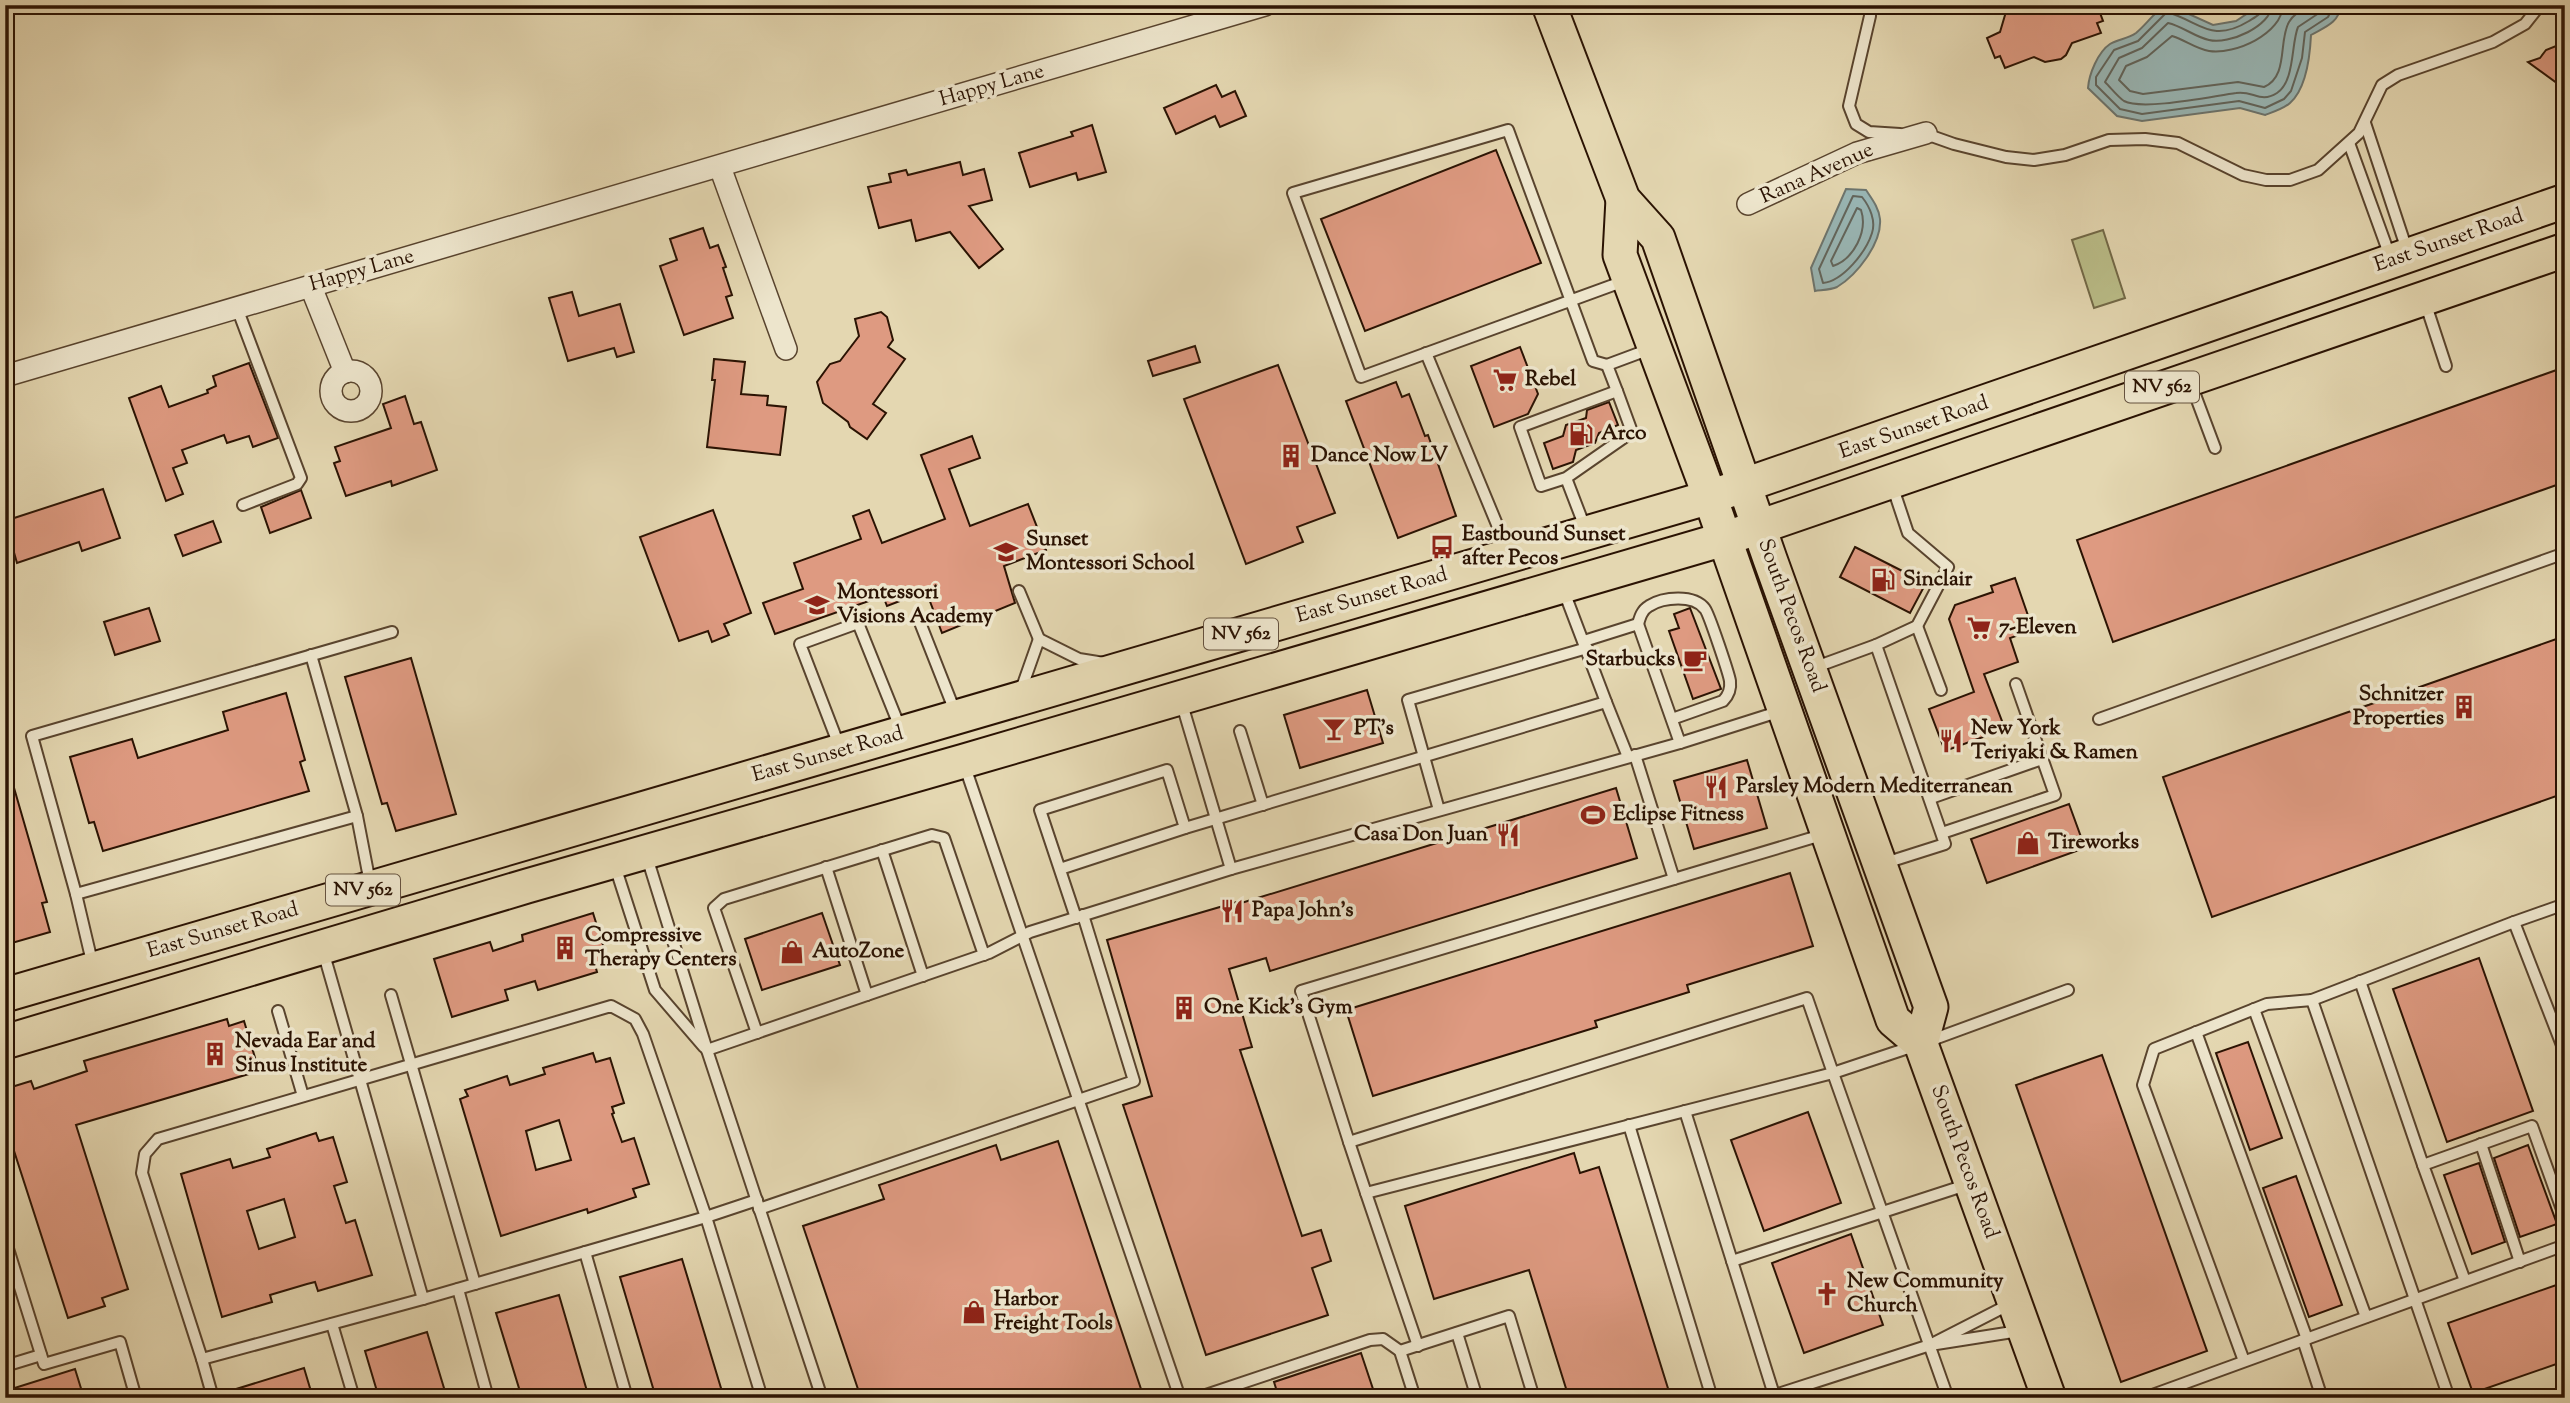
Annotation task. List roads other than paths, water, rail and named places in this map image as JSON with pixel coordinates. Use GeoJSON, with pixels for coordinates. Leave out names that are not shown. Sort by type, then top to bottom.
{"type":"FeatureCollection","features":[{"type":"Feature","properties":{"kind":"main road","name":"South Pecos Road"},"geometry":{"type":"LineString","coordinates":[[1549,5],[1623,199],[1658,238],[1931,1007],[1921,1044]]}},
{"type":"Feature","properties":{"kind":"main road","name":"South Pecos Road"},"geometry":{"type":"LineString","coordinates":[[1623,199],[1619,255],[1710,497],[1893,1020],[1921,1044],[2049,1398]]}},
{"type":"Feature","properties":{"kind":"main road","name":"East Sunset Road"},"geometry":{"type":"LineString","coordinates":[[5,995],[1710,497],[2565,201]]}},
{"type":"Feature","properties":{"kind":"main road"},"geometry":{"type":"LineString","coordinates":[[2424,299],[2420,288],[2431,276],[2446,267],[2565,220]]}},
{"type":"Feature","properties":{"kind":"main road","name":"East Sunset Road"},"geometry":{"type":"LineString","coordinates":[[5,1042],[645,851],[1031,742],[1724,539],[2565,250]]}},
{"type":"Feature","properties":{"kind":"main road"},"geometry":{"type":"LineString","coordinates":[[2189,378],[2220,354],[2264,329],[2319,312],[2386,285],[2398,278],[2407,266],[2400,258]]}},
{"type":"Feature","properties":{"kind":"main road"},"geometry":{"type":"LineString","coordinates":[[1180,698],[1182,688],[1209,667],[1252,650],[1314,631],[1333,618],[1339,606]]}},
{"type":"Feature","properties":{"kind":"main road"},"geometry":{"type":"LineString","coordinates":[[1031,742],[1034,733],[1049,723],[1129,693],[1147,682],[1149,675],[1145,662]]}},
{"type":"Feature","properties":{"kind":"main road"},"geometry":{"type":"LineString","coordinates":[[633,812],[645,851]]}},
{"type":"Feature","properties":{"kind":"main road"},"geometry":{"type":"LineString","coordinates":[[600,821],[613,861]]}},
{"type":"Feature","properties":{"kind":"street","name":"Happy Lane"},"geometry":{"type":"LineString","coordinates":[[5,376],[1265,5]]}},
{"type":"Feature","properties":{"kind":"street","name":"Rana Avenue"},"geometry":{"type":"LineString","coordinates":[[1748,204],[1857,153],[1926,133]]}},
{"type":"Feature","properties":{"kind":"street"},"geometry":{"type":"LineString","coordinates":[[720,167],[786,349]]}},
{"type":"Feature","properties":{"kind":"street"},"geometry":{"type":"LineString","coordinates":[[311,286],[345,372]]}},
{"type":"Feature","properties":{"kind":"lane"},"geometry":{"type":"LineString","coordinates":[[1870,5],[1870,16],[1849,106],[1856,124],[1869,132],[1926,133],[1954,144],[2006,157],[2034,160],[2065,155],[2109,139],[2145,139],[2178,143],[2231,170],[2266,180],[2290,180],[2318,170],[2349,143],[2365,123],[2382,85],[2398,75],[2493,42],[2525,24],[2540,5]]}},
{"type":"Feature","properties":{"kind":"lane"},"geometry":{"type":"LineString","coordinates":[[2365,123],[2400,258]]}},
{"type":"Feature","properties":{"kind":"lane"},"geometry":{"type":"LineString","coordinates":[[1629,280],[1572,300],[1361,377],[1293,193],[1508,130],[1572,300],[1593,360],[1607,365],[1654,347]]}},
{"type":"Feature","properties":{"kind":"lane"},"geometry":{"type":"LineString","coordinates":[[2349,143],[2400,258]]}},
{"type":"Feature","properties":{"kind":"lane"},"geometry":{"type":"LineString","coordinates":[[2424,299],[2445,366]]}},
{"type":"Feature","properties":{"kind":"lane"},"geometry":{"type":"LineString","coordinates":[[237,309],[301,478],[297,484],[243,505]]}},
{"type":"Feature","properties":{"kind":"lane"},"geometry":{"type":"LineString","coordinates":[[1426,354],[1509,555]]}},
{"type":"Feature","properties":{"kind":"lane"},"geometry":{"type":"LineString","coordinates":[[1607,365],[1617,391],[1632,432],[1566,478],[1541,486],[1520,428],[1617,391]]}},
{"type":"Feature","properties":{"kind":"lane"},"geometry":{"type":"LineString","coordinates":[[2189,378],[2215,448]]}},
{"type":"Feature","properties":{"kind":"lane"},"geometry":{"type":"LineString","coordinates":[[1566,478],[1587,533]]}},
{"type":"Feature","properties":{"kind":"lane"},"geometry":{"type":"LineString","coordinates":[[1809,669],[1876,645],[1917,626],[1948,567],[1908,533],[1890,481]]}},
{"type":"Feature","properties":{"kind":"lane"},"geometry":{"type":"LineString","coordinates":[[2099,719],[2565,553]]}},
{"type":"Feature","properties":{"kind":"lane"},"geometry":{"type":"LineString","coordinates":[[1562,586],[1606,702],[1631,756],[1674,879]]}},
{"type":"Feature","properties":{"kind":"lane"},"geometry":{"type":"LineString","coordinates":[[1019,591],[1039,639],[1079,659],[1109,664],[1145,662]]}},
{"type":"Feature","properties":{"kind":"lane"},"geometry":{"type":"LineString","coordinates":[[1439,810],[1408,701],[1585,644],[1637,624],[1646,607],[1660,600],[1678,599],[1694,601],[1706,609],[1730,681],[1729,695],[1723,701],[1672,719]]}},
{"type":"Feature","properties":{"kind":"lane"},"geometry":{"type":"LineString","coordinates":[[919,620],[957,717]]}},
{"type":"Feature","properties":{"kind":"lane"},"geometry":{"type":"LineString","coordinates":[[841,751],[800,644],[858,623],[902,733]]}},
{"type":"Feature","properties":{"kind":"lane"},"geometry":{"type":"LineString","coordinates":[[1637,624],[1680,743]]}},
{"type":"Feature","properties":{"kind":"lane"},"geometry":{"type":"LineString","coordinates":[[1917,626],[1941,690]]}},
{"type":"Feature","properties":{"kind":"lane"},"geometry":{"type":"LineString","coordinates":[[94,969],[32,736],[392,632]]}},
{"type":"Feature","properties":{"kind":"lane"},"geometry":{"type":"LineString","coordinates":[[1019,699],[1039,639]]}},
{"type":"Feature","properties":{"kind":"lane"},"geometry":{"type":"LineString","coordinates":[[1876,645],[1945,844],[1880,864]]}},
{"type":"Feature","properties":{"kind":"lane"},"geometry":{"type":"LineString","coordinates":[[311,655],[357,816],[371,888]]}},
{"type":"Feature","properties":{"kind":"lane"},"geometry":{"type":"LineString","coordinates":[[1941,833],[2055,795],[2017,684]]}},
{"type":"Feature","properties":{"kind":"lane"},"geometry":{"type":"LineString","coordinates":[[1180,698],[1231,869]]}},
{"type":"Feature","properties":{"kind":"lane"},"geometry":{"type":"LineString","coordinates":[[1060,869],[1185,828],[1606,702]]}},
{"type":"Feature","properties":{"kind":"lane"},"geometry":{"type":"LineString","coordinates":[[707,1050],[984,955],[1023,936],[1080,916],[1231,869],[1680,743],[1783,710]]}},
{"type":"Feature","properties":{"kind":"lane"},"geometry":{"type":"LineString","coordinates":[[1240,731],[1263,805]]}},
{"type":"Feature","properties":{"kind":"lane"},"geometry":{"type":"LineString","coordinates":[[1931,798],[2042,759]]}},
{"type":"Feature","properties":{"kind":"lane"},"geometry":{"type":"LineString","coordinates":[[964,761],[1180,1398]]}},
{"type":"Feature","properties":{"kind":"lane"},"geometry":{"type":"LineString","coordinates":[[202,1359],[758,1204],[1135,1081],[1080,916],[1060,869],[1040,810],[1167,770],[1185,828]]}},
{"type":"Feature","properties":{"kind":"lane"},"geometry":{"type":"LineString","coordinates":[[76,894],[357,816]]}},
{"type":"Feature","properties":{"kind":"lane"},"geometry":{"type":"LineString","coordinates":[[1418,1346],[1301,991],[1826,834]]}},
{"type":"Feature","properties":{"kind":"lane"},"geometry":{"type":"LineString","coordinates":[[757,1033],[714,908],[724,899],[932,835],[944,838],[984,955]]}},
{"type":"Feature","properties":{"kind":"lane"},"geometry":{"type":"LineString","coordinates":[[882,850],[923,976]]}},
{"type":"Feature","properties":{"kind":"lane"},"geometry":{"type":"LineString","coordinates":[[645,851],[707,1050],[822,1398]]}},
{"type":"Feature","properties":{"kind":"lane"},"geometry":{"type":"LineString","coordinates":[[613,861],[655,990],[707,1050]]}},
{"type":"Feature","properties":{"kind":"lane"},"geometry":{"type":"LineString","coordinates":[[826,867],[867,995]]}},
{"type":"Feature","properties":{"kind":"lane"},"geometry":{"type":"LineString","coordinates":[[2244,1361],[2143,1086],[2154,1049],[2267,1004],[2312,1000],[2565,904]]}},
{"type":"Feature","properties":{"kind":"lane"},"geometry":{"type":"LineString","coordinates":[[2514,922],[2565,1053]]}},
{"type":"Feature","properties":{"kind":"lane"},"geometry":{"type":"LineString","coordinates":[[322,948],[423,1299]]}},
{"type":"Feature","properties":{"kind":"lane"},"geometry":{"type":"LineString","coordinates":[[2360,981],[2465,1282]]}},
{"type":"Feature","properties":{"kind":"lane"},"geometry":{"type":"LineString","coordinates":[[1366,1193],[1833,1073],[2068,990]]}},
{"type":"Feature","properties":{"kind":"lane"},"geometry":{"type":"LineString","coordinates":[[391,995],[475,1284]]}},
{"type":"Feature","properties":{"kind":"lane"},"geometry":{"type":"LineString","coordinates":[[1349,1142],[1807,998],[1948,1398]]}},
{"type":"Feature","properties":{"kind":"lane"},"geometry":{"type":"LineString","coordinates":[[2312,1000],[2449,1398]]}},
{"type":"Feature","properties":{"kind":"lane"},"geometry":{"type":"LineString","coordinates":[[213,1398],[142,1173],[145,1154],[158,1139],[611,1006],[635,1019],[643,1034],[706,1217],[762,1398]]}},
{"type":"Feature","properties":{"kind":"lane"},"geometry":{"type":"LineString","coordinates":[[2254,1009],[2366,1317]]}},
{"type":"Feature","properties":{"kind":"lane"},"geometry":{"type":"LineString","coordinates":[[278,1011],[303,1096]]}},
{"type":"Feature","properties":{"kind":"lane"},"geometry":{"type":"LineString","coordinates":[[2196,1032],[2305,1339],[2322,1398]]}},
{"type":"Feature","properties":{"kind":"lane"},"geometry":{"type":"LineString","coordinates":[[1685,1111],[1772,1397],[2020,1316]]}},
{"type":"Feature","properties":{"kind":"lane"},"geometry":{"type":"LineString","coordinates":[[1629,1125],[1712,1398]]}},
{"type":"Feature","properties":{"kind":"lane"},"geometry":{"type":"LineString","coordinates":[[2423,1165],[2532,1126],[2565,1218]]}},
{"type":"Feature","properties":{"kind":"lane"},"geometry":{"type":"LineString","coordinates":[[2481,1144],[2520,1262]]}},
{"type":"Feature","properties":{"kind":"lane"},"geometry":{"type":"LineString","coordinates":[[1732,1261],[1972,1183]]}},
{"type":"Feature","properties":{"kind":"lane"},"geometry":{"type":"LineString","coordinates":[[5,1239],[44,1364],[120,1342],[136,1398]]}},
{"type":"Feature","properties":{"kind":"lane"},"geometry":{"type":"LineString","coordinates":[[2144,1398],[2565,1245]]}},
{"type":"Feature","properties":{"kind":"lane"},"geometry":{"type":"LineString","coordinates":[[585,1252],[627,1398]]}},
{"type":"Feature","properties":{"kind":"lane"},"geometry":{"type":"LineString","coordinates":[[458,1289],[488,1398]]}},
{"type":"Feature","properties":{"kind":"lane"},"geometry":{"type":"LineString","coordinates":[[1400,1351],[1509,1316],[1534,1398]]}},
{"type":"Feature","properties":{"kind":"lane"},"geometry":{"type":"LineString","coordinates":[[1930,1345],[2020,1316]]}},
{"type":"Feature","properties":{"kind":"lane"},"geometry":{"type":"LineString","coordinates":[[332,1324],[354,1398]]}},
{"type":"Feature","properties":{"kind":"lane"},"geometry":{"type":"LineString","coordinates":[[1457,1333],[1478,1398]]}},
{"type":"Feature","properties":{"kind":"lane"},"geometry":{"type":"LineString","coordinates":[[1204,1397],[1370,1339],[1382,1339],[1400,1351],[1416,1398]]}},
{"type":"Feature","properties":{"kind":"lane"},"geometry":{"type":"LineString","coordinates":[[5,1366],[41,1356]]}},
{"type":"Feature","properties":{"kind":"water"},"geometry":{"type":"Polygon","coordinates":[[[2169,5],[2213,25],[2236,21],[2260,5],[2341,5],[2334,20],[2311,35],[2304,80],[2296,97],[2281,109],[2265,115],[2240,108],[2142,121],[2117,116],[2088,88],[2095,64],[2110,44],[2130,37],[2169,5]]]}},
{"type":"Feature","properties":{"kind":"water"},"geometry":{"type":"Polygon","coordinates":[[[1846,189],[1866,190],[1873,200],[1880,219],[1877,238],[1867,258],[1845,282],[1835,288],[1815,291],[1811,268],[1846,189]]]}},
{"type":"Feature","properties":{"kind":"place","name":"Rebel"},"geometry":{"type":"Point","coordinates":[1505,380]}},
{"type":"Feature","properties":{"kind":"place","name":"Arco"},"geometry":{"type":"Point","coordinates":[1581,434]}},
{"type":"Feature","properties":{"kind":"place","name":"Dance Now LV"},"geometry":{"type":"Point","coordinates":[1291,456]}},
{"type":"Feature","properties":{"kind":"place","name":"Eastbound Sunset after Pecos"},"geometry":{"type":"Point","coordinates":[1442,547]}},
{"type":"Feature","properties":{"kind":"place","name":"Sunset Montessori School"},"geometry":{"type":"Point","coordinates":[1006,552]}},
{"type":"Feature","properties":{"kind":"place","name":"Sinclair"},"geometry":{"type":"Point","coordinates":[1883,580]}},
{"type":"Feature","properties":{"kind":"place","name":"Montessori Visions Academy"},"geometry":{"type":"Point","coordinates":[817,605]}},
{"type":"Feature","properties":{"kind":"place","name":"7-Eleven"},"geometry":{"type":"Point","coordinates":[1979,628]}},
{"type":"Feature","properties":{"kind":"place","name":"Starbucks"},"geometry":{"type":"Point","coordinates":[1695,660]}},
{"type":"Feature","properties":{"kind":"place","name":"Schnitzer Properties"},"geometry":{"type":"Point","coordinates":[2464,707]}},
{"type":"Feature","properties":{"kind":"place","name":"PT's"},"geometry":{"type":"Point","coordinates":[1334,729]}},
{"type":"Feature","properties":{"kind":"place","name":"New York Teriyaki & Ramen"},"geometry":{"type":"Point","coordinates":[1951,741]}},
{"type":"Feature","properties":{"kind":"place","name":"Parsley Modern Mediterranean"},"geometry":{"type":"Point","coordinates":[1716,787]}},
{"type":"Feature","properties":{"kind":"place","name":"Eclipse Fitness"},"geometry":{"type":"Point","coordinates":[1593,815]}},
{"type":"Feature","properties":{"kind":"place","name":"Casa Don Juan"},"geometry":{"type":"Point","coordinates":[1508,835]}},
{"type":"Feature","properties":{"kind":"place","name":"Tireworks"},"geometry":{"type":"Point","coordinates":[2028,843]}},
{"type":"Feature","properties":{"kind":"place","name":"Papa John's"},"geometry":{"type":"Point","coordinates":[1232,911]}},
{"type":"Feature","properties":{"kind":"place","name":"Compressive Therapy Centers"},"geometry":{"type":"Point","coordinates":[565,948]}},
{"type":"Feature","properties":{"kind":"place","name":"AutoZone"},"geometry":{"type":"Point","coordinates":[792,952]}},
{"type":"Feature","properties":{"kind":"place","name":"One Kick's Gym"},"geometry":{"type":"Point","coordinates":[1184,1008]}},
{"type":"Feature","properties":{"kind":"place","name":"Nevada Ear and Sinus Institute"},"geometry":{"type":"Point","coordinates":[215,1054]}},
{"type":"Feature","properties":{"kind":"place","name":"New Community Church"},"geometry":{"type":"Point","coordinates":[1827,1294]}},
{"type":"Feature","properties":{"kind":"place","name":"Harbor Freight Tools"},"geometry":{"type":"Point","coordinates":[974,1312]}}]}
